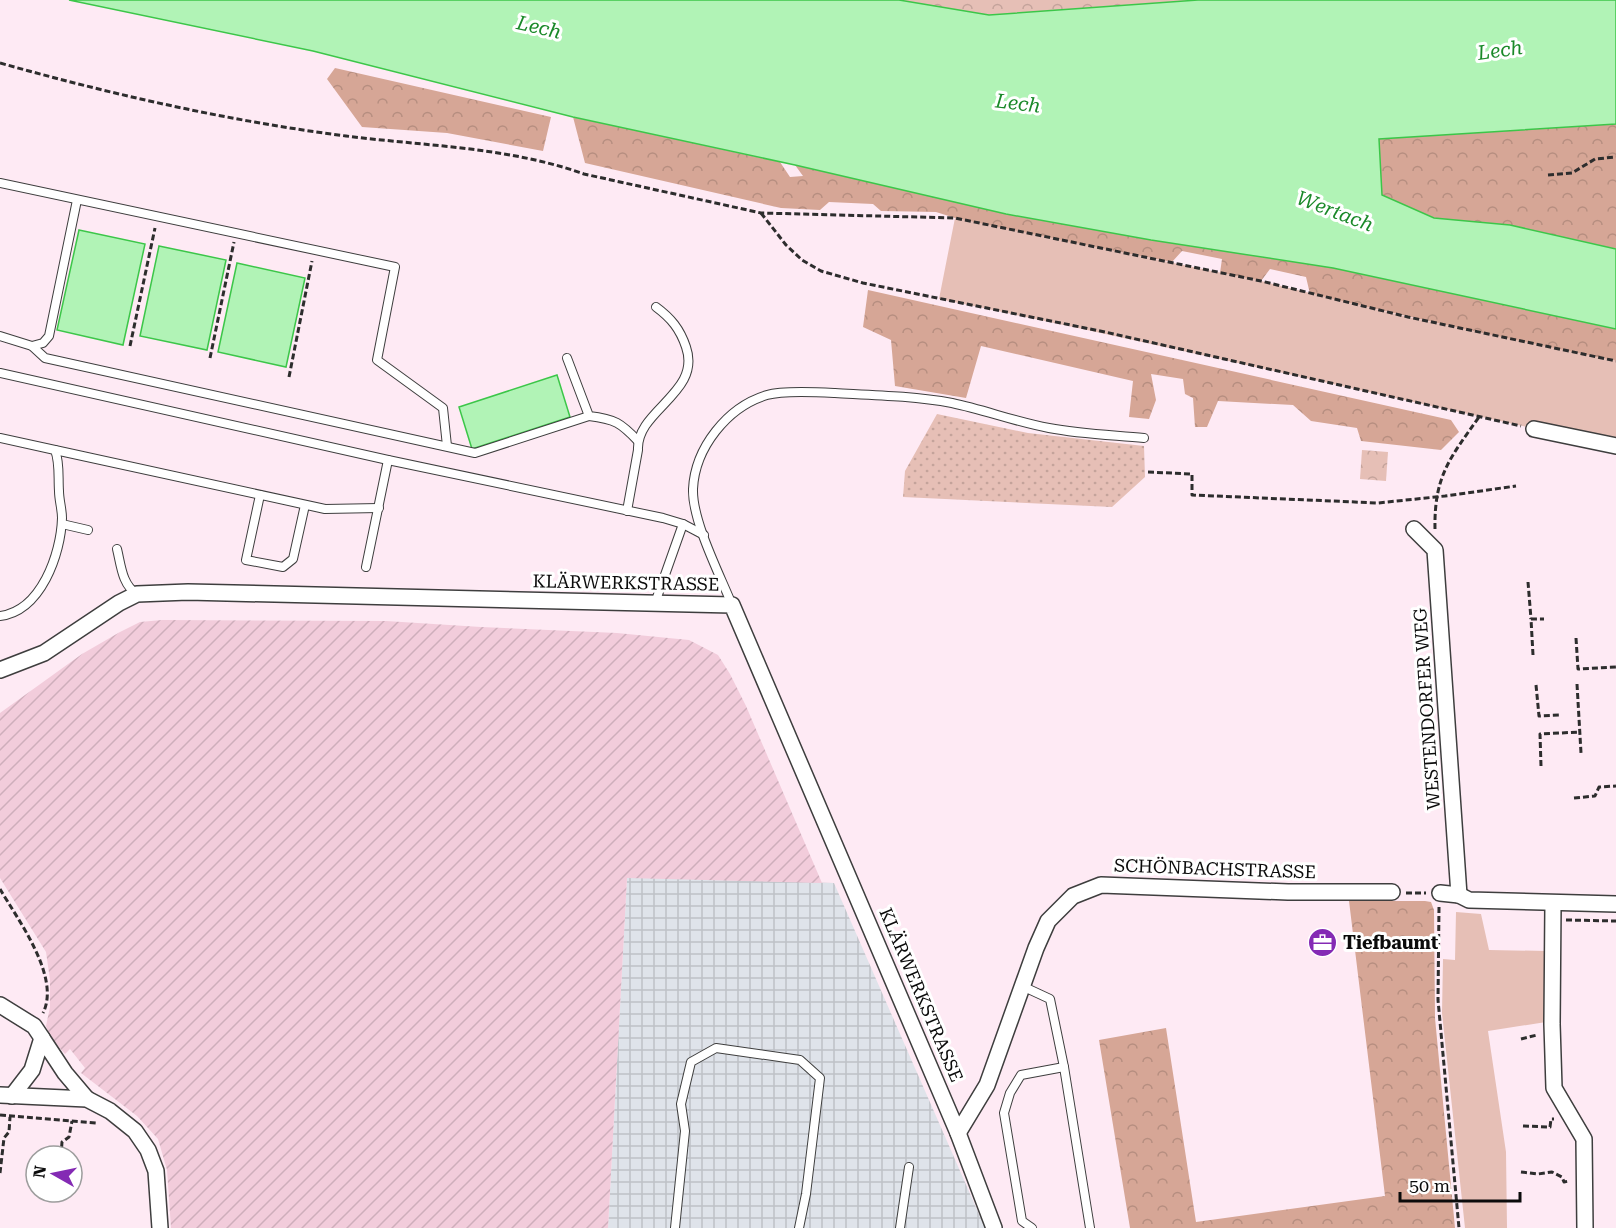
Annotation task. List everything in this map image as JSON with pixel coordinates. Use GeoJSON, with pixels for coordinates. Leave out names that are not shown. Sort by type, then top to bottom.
{"type":"FeatureCollection","features":[{"type":"Feature","properties":{"kind":"street"},"geometry":{"type":"LineString","coordinates":[[1534,429],[1616,446]]}},
{"type":"Feature","properties":{"kind":"street"},"geometry":{"type":"LineString","coordinates":[[1414,529],[1436,550]]}},
{"type":"Feature","properties":{"kind":"street","name":"WESTENDORFER WEG"},"geometry":{"type":"LineString","coordinates":[[1436,550],[1459,895]]}},
{"type":"Feature","properties":{"kind":"street","name":"KLÄRWERKSTRASSE"},"geometry":{"type":"LineString","coordinates":[[0,670],[44,653],[119,603],[137,594],[188,592],[732,605],[958,1133]]}},
{"type":"Feature","properties":{"kind":"street","name":"SCHÖNBACHSTRASSE"},"geometry":{"type":"LineString","coordinates":[[958,1133],[987,1085],[1036,948],[1048,921],[1073,896],[1101,885],[1288,892],[1392,892]]}},
{"type":"Feature","properties":{"kind":"street"},"geometry":{"type":"LineString","coordinates":[[1440,893],[1459,895],[1469,900],[1616,904]]}},
{"type":"Feature","properties":{"kind":"street"},"geometry":{"type":"LineString","coordinates":[[1553,904],[1554,1088],[1584,1138],[1585,1228]]}},
{"type":"Feature","properties":{"kind":"street"},"geometry":{"type":"LineString","coordinates":[[0,1005],[38,1032],[65,1073],[87,1099],[135,1131],[148,1150],[156,1171],[160,1228]]}},
{"type":"Feature","properties":{"kind":"street"},"geometry":{"type":"LineString","coordinates":[[6,1096],[32,1070],[38,1032]]}},
{"type":"Feature","properties":{"kind":"street"},"geometry":{"type":"LineString","coordinates":[[6,1096],[87,1099]]}},
{"type":"Feature","properties":{"kind":"street"},"geometry":{"type":"LineString","coordinates":[[958,1133],[994,1228]]}},
{"type":"Feature","properties":{"kind":"lane"},"geometry":{"type":"LineString","coordinates":[[0,183],[395,267],[377,360],[443,408],[447,446]]}},
{"type":"Feature","properties":{"kind":"lane"},"geometry":{"type":"LineString","coordinates":[[32,346],[43,343],[49,336],[77,200]]}},
{"type":"Feature","properties":{"kind":"lane"},"geometry":{"type":"LineString","coordinates":[[627,511],[639,450],[638,441],[645,426],[675,393],[689,367],[681,333],[670,317],[656,307]]}},
{"type":"Feature","properties":{"kind":"lane"},"geometry":{"type":"LineString","coordinates":[[0,336],[32,346],[45,358],[475,453],[589,416],[622,424],[638,441]]}},
{"type":"Feature","properties":{"kind":"lane"},"geometry":{"type":"LineString","coordinates":[[567,358],[589,416]]}},
{"type":"Feature","properties":{"kind":"lane"},"geometry":{"type":"LineString","coordinates":[[0,373],[627,511],[683,524],[704,535]]}},
{"type":"Feature","properties":{"kind":"lane"},"geometry":{"type":"LineString","coordinates":[[732,605],[696,512],[693,490],[697,464],[711,435],[724,422],[738,409],[767,394],[814,391],[950,403],[1049,428],[1144,438]]}},
{"type":"Feature","properties":{"kind":"lane"},"geometry":{"type":"LineString","coordinates":[[0,438],[305,505],[337,510],[379,508]]}},
{"type":"Feature","properties":{"kind":"lane"},"geometry":{"type":"LineString","coordinates":[[0,616],[6,616],[31,599],[46,582],[54,560],[62,524],[58,458],[55,450]]}},
{"type":"Feature","properties":{"kind":"lane"},"geometry":{"type":"LineString","coordinates":[[366,567],[388,460]]}},
{"type":"Feature","properties":{"kind":"lane"},"geometry":{"type":"LineString","coordinates":[[260,495],[246,560],[283,567],[293,559],[305,505]]}},
{"type":"Feature","properties":{"kind":"lane"},"geometry":{"type":"LineString","coordinates":[[62,524],[88,530]]}},
{"type":"Feature","properties":{"kind":"lane"},"geometry":{"type":"LineString","coordinates":[[655,603],[683,524]]}},
{"type":"Feature","properties":{"kind":"lane"},"geometry":{"type":"LineString","coordinates":[[117,549],[126,582],[137,594]]}},
{"type":"Feature","properties":{"kind":"lane"},"geometry":{"type":"LineString","coordinates":[[1022,986],[1050,999],[1065,1067],[1090,1228]]}},
{"type":"Feature","properties":{"kind":"lane"},"geometry":{"type":"LineString","coordinates":[[675,1228],[685,1131],[681,1104],[691,1062],[716,1048],[800,1060],[820,1078],[806,1194],[799,1228]]}},
{"type":"Feature","properties":{"kind":"lane"},"geometry":{"type":"LineString","coordinates":[[1032,1228],[1022,1221],[1004,1113],[1010,1093],[1021,1075],[1065,1067]]}},
{"type":"Feature","properties":{"kind":"lane"},"geometry":{"type":"LineString","coordinates":[[900,1228],[909,1167]]}},
{"type":"Feature","properties":{"kind":"path"},"geometry":{"type":"LineString","coordinates":[[0,63],[85,87],[265,124],[348,136],[458,147],[560,165],[584,174],[761,213],[955,218],[1251,279],[1407,317],[1616,361]]}},
{"type":"Feature","properties":{"kind":"path"},"geometry":{"type":"LineString","coordinates":[[1548,175],[1572,173],[1595,159],[1616,157]]}},
{"type":"Feature","properties":{"kind":"path"},"geometry":{"type":"LineString","coordinates":[[761,213],[786,245],[802,260],[821,271],[863,283],[1106,332],[1534,429]]}},
{"type":"Feature","properties":{"kind":"path"},"geometry":{"type":"LineString","coordinates":[[130,346],[157,217]]}},
{"type":"Feature","properties":{"kind":"path"},"geometry":{"type":"LineString","coordinates":[[210,358],[236,234]]}},
{"type":"Feature","properties":{"kind":"path"},"geometry":{"type":"LineString","coordinates":[[289,377],[314,250]]}},
{"type":"Feature","properties":{"kind":"path"},"geometry":{"type":"LineString","coordinates":[[1436,550],[1436,497],[1442,475],[1449,459],[1479,417]]}},
{"type":"Feature","properties":{"kind":"path"},"geometry":{"type":"LineString","coordinates":[[1148,472],[1192,474],[1191,495],[1378,503],[1516,486]]}},
{"type":"Feature","properties":{"kind":"path"},"geometry":{"type":"LineString","coordinates":[[1528,582],[1533,655]]}},
{"type":"Feature","properties":{"kind":"path"},"geometry":{"type":"LineString","coordinates":[[1531,619],[1544,619]]}},
{"type":"Feature","properties":{"kind":"path"},"geometry":{"type":"LineString","coordinates":[[1576,638],[1578,669],[1616,667]]}},
{"type":"Feature","properties":{"kind":"path"},"geometry":{"type":"LineString","coordinates":[[1577,684],[1581,753]]}},
{"type":"Feature","properties":{"kind":"path"},"geometry":{"type":"LineString","coordinates":[[1536,685],[1539,716],[1561,715]]}},
{"type":"Feature","properties":{"kind":"path"},"geometry":{"type":"LineString","coordinates":[[1541,766],[1540,734],[1580,732]]}},
{"type":"Feature","properties":{"kind":"path"},"geometry":{"type":"LineString","coordinates":[[1574,798],[1595,796],[1599,787],[1616,786]]}},
{"type":"Feature","properties":{"kind":"path"},"geometry":{"type":"LineString","coordinates":[[0,889],[42,964],[47,994],[46,1007],[38,1032]]}},
{"type":"Feature","properties":{"kind":"path"},"geometry":{"type":"LineString","coordinates":[[1392,892],[1440,893],[1438,1000],[1459,1228]]}},
{"type":"Feature","properties":{"kind":"path"},"geometry":{"type":"LineString","coordinates":[[1552,920],[1616,921]]}},
{"type":"Feature","properties":{"kind":"path"},"geometry":{"type":"LineString","coordinates":[[0,1115],[105,1123],[117,1118]]}},
{"type":"Feature","properties":{"kind":"path"},"geometry":{"type":"LineString","coordinates":[[0,1173],[4,1138],[9,1132],[10,1116]]}},
{"type":"Feature","properties":{"kind":"path"},"geometry":{"type":"LineString","coordinates":[[1523,1126],[1550,1127],[1551,1119],[1572,1118]]}},
{"type":"Feature","properties":{"kind":"path"},"geometry":{"type":"LineString","coordinates":[[62,1144],[69,1137],[72,1121]]}},
{"type":"Feature","properties":{"kind":"path"},"geometry":{"type":"LineString","coordinates":[[1521,1172],[1538,1174],[1552,1172],[1562,1177],[1564,1182],[1584,1181]]}},
{"type":"Feature","properties":{"kind":"shaded area"},"geometry":{"type":"Polygon","coordinates":[[[162,620],[386,621],[617,633],[689,640],[718,655],[746,706],[822,883],[627,878],[608,1228],[171,1228],[167,1170],[158,1139],[137,1116],[81,1073],[85,1068],[70,1049],[65,1054],[50,1037],[46,1026],[50,1007],[50,980],[46,952],[0,878],[0,713],[82,654],[120,632],[140,622],[162,620]]]}},
{"type":"Feature","properties":{"kind":"shaded area"},"geometry":{"type":"Polygon","coordinates":[[[627,877],[834,883],[985,1228],[608,1228],[627,877]]]}},
{"type":"Feature","properties":{"kind":"green space"},"geometry":{"type":"Polygon","coordinates":[[[899,0],[1198,0],[989,15],[899,0]]]}},
{"type":"Feature","properties":{"kind":"green space"},"geometry":{"type":"Polygon","coordinates":[[[335,68],[551,117],[543,151],[447,133],[362,127],[327,79],[335,68]]]}},
{"type":"Feature","properties":{"kind":"green space"},"geometry":{"type":"Polygon","coordinates":[[[573,117],[780,162],[790,177],[803,176],[795,165],[1006,214],[1151,240],[1333,268],[1616,329],[1616,361],[1516,341],[1310,294],[1306,277],[1270,269],[1261,281],[1220,273],[1222,259],[1182,251],[1172,262],[1049,239],[936,212],[881,211],[873,204],[829,202],[820,210],[781,208],[585,163],[573,117]]]}},
{"type":"Feature","properties":{"kind":"green space"},"geometry":{"type":"Polygon","coordinates":[[[1616,124],[1616,249],[1510,225],[1433,218],[1381,195],[1379,139],[1616,124]]]}},
{"type":"Feature","properties":{"kind":"green space"},"geometry":{"type":"Polygon","coordinates":[[[955,218],[1261,281],[1408,317],[1616,361],[1616,446],[939,299],[955,218]]]}},
{"type":"Feature","properties":{"kind":"green space"},"geometry":{"type":"Polygon","coordinates":[[[868,290],[1451,420],[1459,432],[1441,450],[1361,441],[1357,428],[1311,421],[1293,405],[1218,401],[1207,427],[1195,427],[1193,398],[1185,394],[1183,379],[1151,374],[1156,400],[1149,419],[1129,417],[1133,381],[981,346],[966,398],[895,386],[891,340],[863,327],[868,290]]]}},
{"type":"Feature","properties":{"kind":"green space"},"geometry":{"type":"Polygon","coordinates":[[[937,414],[1028,433],[1144,446],[1145,477],[1112,507],[903,497],[905,471],[937,414]]]}},
{"type":"Feature","properties":{"kind":"green space"},"geometry":{"type":"Polygon","coordinates":[[[1362,450],[1388,452],[1386,481],[1360,479],[1362,450]]]}},
{"type":"Feature","properties":{"kind":"green space"},"geometry":{"type":"Polygon","coordinates":[[[1349,901],[1425,901],[1431,902],[1434,910],[1435,1018],[1455,1228],[1130,1228],[1099,1040],[1166,1028],[1196,1222],[1385,1196],[1349,901]]]}},
{"type":"Feature","properties":{"kind":"green space"},"geometry":{"type":"Polygon","coordinates":[[[1456,912],[1481,914],[1489,950],[1546,951],[1546,1022],[1488,1031],[1506,1152],[1507,1228],[1465,1228],[1442,1013],[1443,959],[1455,960],[1456,912]]]}},
{"type":"Feature","properties":{"kind":"water"},"geometry":{"type":"Polygon","coordinates":[[[69,0],[899,0],[989,15],[1198,0],[1616,0],[1616,124],[1379,139],[1382,195],[1434,218],[1510,225],[1616,249],[1616,329],[1333,268],[1151,240],[1006,214],[573,117],[313,51],[69,0]]]}},
{"type":"Feature","properties":{"kind":"water"},"geometry":{"type":"Polygon","coordinates":[[[79,230],[145,244],[123,345],[57,330],[79,230]]]}},
{"type":"Feature","properties":{"kind":"water"},"geometry":{"type":"Polygon","coordinates":[[[159,246],[226,260],[207,350],[140,336],[159,246]]]}},
{"type":"Feature","properties":{"kind":"water"},"geometry":{"type":"Polygon","coordinates":[[[237,263],[305,278],[286,367],[218,352],[237,263]]]}},
{"type":"Feature","properties":{"kind":"water"},"geometry":{"type":"Polygon","coordinates":[[[557,375],[570,417],[472,449],[459,407],[557,375]]]}},
{"type":"Feature","properties":{"kind":"place","name":"Tiefbaumt"},"geometry":{"type":"Point","coordinates":[1322,943]}},
{"type":"Feature","properties":{"kind":"water label","name":"Lech"},"geometry":{"type":"Point","coordinates":[539,27]}},
{"type":"Feature","properties":{"kind":"water label","name":"Lech"},"geometry":{"type":"Point","coordinates":[1500,50]}},
{"type":"Feature","properties":{"kind":"water label","name":"Lech"},"geometry":{"type":"Point","coordinates":[1018,103]}},
{"type":"Feature","properties":{"kind":"water label","name":"Wertach"},"geometry":{"type":"Point","coordinates":[1335,211]}}]}
